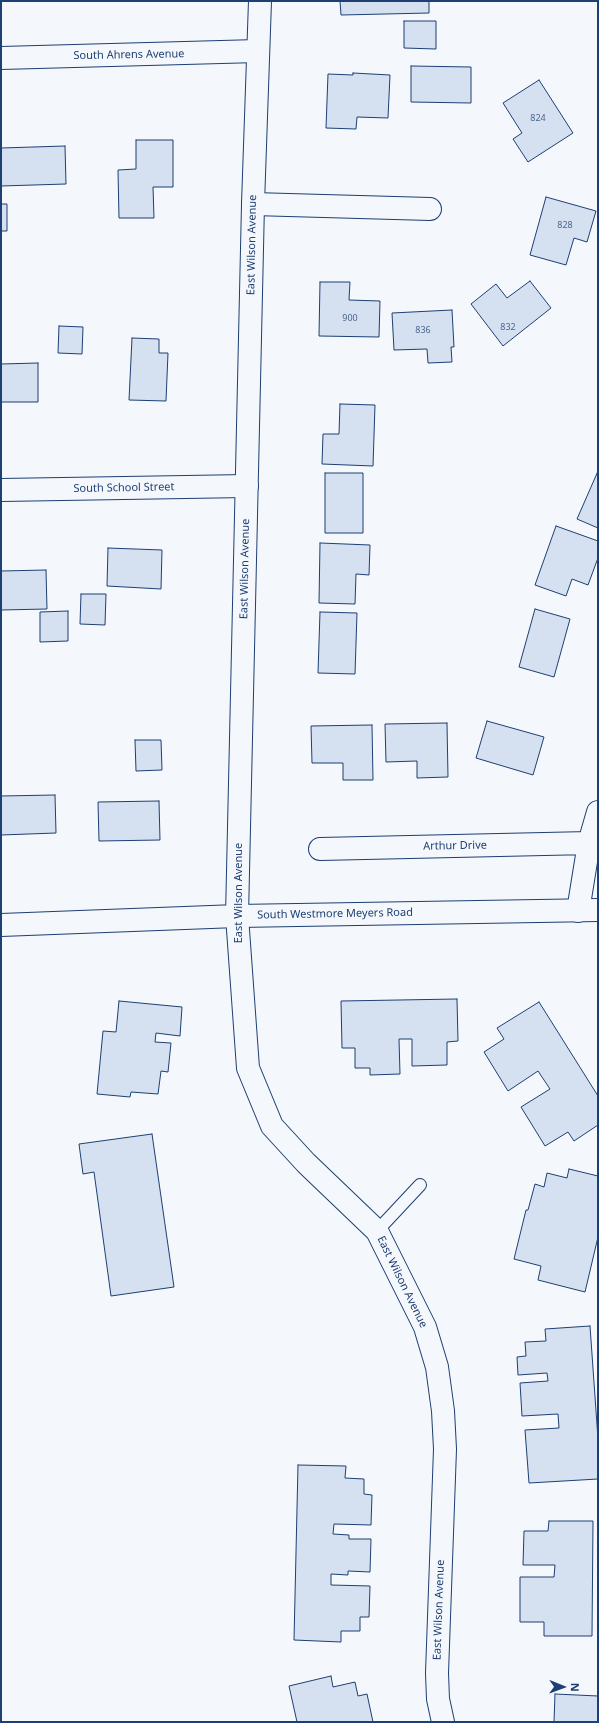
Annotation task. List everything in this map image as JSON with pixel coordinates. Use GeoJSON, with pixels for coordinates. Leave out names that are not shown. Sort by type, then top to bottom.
{"type":"FeatureCollection","features":[{"type":"Feature","properties":{"kind":"street","name":"East Wilson Avenue"},"geometry":{"type":"LineString","coordinates":[[260,1],[253,204],[237,916],[248,1068],[272,1126],[306,1163],[377,1231],[425,1328],[437,1367],[444,1411],[437,1672],[438,1699],[443,1722]]}},
{"type":"Feature","properties":{"kind":"street","name":"South Ahrens Avenue"},"geometry":{"type":"LineString","coordinates":[[1,58],[258,51]]}},
{"type":"Feature","properties":{"kind":"street"},"geometry":{"type":"LineString","coordinates":[[253,204],[430,209]]}},
{"type":"Feature","properties":{"kind":"street","name":"South School Street"},"geometry":{"type":"LineString","coordinates":[[1,490],[246,486]]}},
{"type":"Feature","properties":{"kind":"street"},"geometry":{"type":"LineString","coordinates":[[588,910],[590,843],[598,812]]}},
{"type":"Feature","properties":{"kind":"street","name":"Arthur Drive"},"geometry":{"type":"LineString","coordinates":[[320,849],[590,843]]}},
{"type":"Feature","properties":{"kind":"street","name":"South Westmore Meyers Road"},"geometry":{"type":"LineString","coordinates":[[1,925],[237,916],[588,910]]}},
{"type":"Feature","properties":{"kind":"lane"},"geometry":{"type":"LineString","coordinates":[[377,1231],[420,1185]]}},
{"type":"Feature","properties":{"kind":"building"},"geometry":{"type":"Polygon","coordinates":[[[340,1],[429,1],[429,13],[341,15],[340,1]]]}},
{"type":"Feature","properties":{"kind":"building"},"geometry":{"type":"Polygon","coordinates":[[[404,21],[436,21],[436,49],[404,48],[404,21]]]}},
{"type":"Feature","properties":{"kind":"building"},"geometry":{"type":"Polygon","coordinates":[[[411,66],[471,67],[471,103],[411,102],[411,66]]]}},
{"type":"Feature","properties":{"kind":"building"},"geometry":{"type":"Polygon","coordinates":[[[353,73],[390,75],[388,118],[357,117],[356,129],[326,128],[328,74],[353,75],[353,73]]]}},
{"type":"Feature","properties":{"kind":"building"},"geometry":{"type":"Polygon","coordinates":[[[539,80],[573,133],[528,162],[513,139],[522,133],[503,103],[539,80]]]}},
{"type":"Feature","properties":{"kind":"building"},"geometry":{"type":"Polygon","coordinates":[[[136,140],[173,140],[173,187],[153,187],[154,218],[119,218],[118,170],[136,169],[136,140]]]}},
{"type":"Feature","properties":{"kind":"building"},"geometry":{"type":"Polygon","coordinates":[[[65,146],[66,184],[1,186],[1,148],[65,146]]]}},
{"type":"Feature","properties":{"kind":"building"},"geometry":{"type":"Polygon","coordinates":[[[546,197],[596,211],[587,242],[574,238],[566,265],[530,255],[546,197]]]}},
{"type":"Feature","properties":{"kind":"building"},"geometry":{"type":"Polygon","coordinates":[[[1,204],[7,204],[7,231],[1,231],[1,204]]]}},
{"type":"Feature","properties":{"kind":"building"},"geometry":{"type":"Polygon","coordinates":[[[530,281],[551,308],[503,346],[471,304],[496,284],[507,298],[530,281]]]}},
{"type":"Feature","properties":{"kind":"building"},"geometry":{"type":"Polygon","coordinates":[[[320,282],[350,282],[349,300],[380,301],[379,337],[319,336],[320,282]]]}},
{"type":"Feature","properties":{"kind":"building"},"geometry":{"type":"Polygon","coordinates":[[[452,310],[454,347],[451,347],[452,362],[428,363],[427,349],[394,350],[392,313],[452,310]]]}},
{"type":"Feature","properties":{"kind":"building"},"geometry":{"type":"Polygon","coordinates":[[[59,326],[83,327],[82,354],[58,353],[59,326]]]}},
{"type":"Feature","properties":{"kind":"building"},"geometry":{"type":"Polygon","coordinates":[[[132,338],[159,339],[159,353],[168,353],[166,401],[129,400],[132,338]]]}},
{"type":"Feature","properties":{"kind":"building"},"geometry":{"type":"Polygon","coordinates":[[[38,363],[38,402],[1,402],[1,364],[38,363]]]}},
{"type":"Feature","properties":{"kind":"building"},"geometry":{"type":"Polygon","coordinates":[[[340,404],[375,405],[373,466],[322,464],[323,434],[339,434],[340,404]]]}},
{"type":"Feature","properties":{"kind":"building"},"geometry":{"type":"Polygon","coordinates":[[[598,471],[598,528],[577,519],[598,471]]]}},
{"type":"Feature","properties":{"kind":"building"},"geometry":{"type":"Polygon","coordinates":[[[325,473],[363,473],[363,533],[325,533],[325,473]]]}},
{"type":"Feature","properties":{"kind":"building"},"geometry":{"type":"Polygon","coordinates":[[[556,526],[598,541],[598,558],[588,585],[572,579],[566,596],[535,585],[556,526]]]}},
{"type":"Feature","properties":{"kind":"building"},"geometry":{"type":"Polygon","coordinates":[[[320,543],[370,545],[369,575],[356,574],[355,604],[319,603],[320,543]]]}},
{"type":"Feature","properties":{"kind":"building"},"geometry":{"type":"Polygon","coordinates":[[[108,548],[162,550],[161,589],[107,586],[108,548]]]}},
{"type":"Feature","properties":{"kind":"building"},"geometry":{"type":"Polygon","coordinates":[[[46,570],[47,609],[1,610],[1,571],[46,570]]]}},
{"type":"Feature","properties":{"kind":"building"},"geometry":{"type":"Polygon","coordinates":[[[81,594],[106,594],[105,625],[80,624],[81,594]]]}},
{"type":"Feature","properties":{"kind":"building"},"geometry":{"type":"Polygon","coordinates":[[[535,609],[570,619],[554,677],[519,667],[535,609]]]}},
{"type":"Feature","properties":{"kind":"building"},"geometry":{"type":"Polygon","coordinates":[[[68,611],[68,641],[40,642],[40,612],[68,611]]]}},
{"type":"Feature","properties":{"kind":"building"},"geometry":{"type":"Polygon","coordinates":[[[320,612],[357,613],[355,674],[318,673],[320,612]]]}},
{"type":"Feature","properties":{"kind":"building"},"geometry":{"type":"Polygon","coordinates":[[[487,721],[544,737],[533,775],[476,758],[487,721]]]}},
{"type":"Feature","properties":{"kind":"building"},"geometry":{"type":"Polygon","coordinates":[[[447,723],[448,777],[417,778],[417,761],[386,762],[385,724],[447,723]]]}},
{"type":"Feature","properties":{"kind":"building"},"geometry":{"type":"Polygon","coordinates":[[[372,725],[373,780],[343,780],[343,763],[312,763],[311,726],[372,725]]]}},
{"type":"Feature","properties":{"kind":"building"},"geometry":{"type":"Polygon","coordinates":[[[135,740],[161,740],[162,770],[136,771],[135,740]]]}},
{"type":"Feature","properties":{"kind":"building"},"geometry":{"type":"Polygon","coordinates":[[[55,795],[56,833],[1,835],[1,796],[55,795]]]}},
{"type":"Feature","properties":{"kind":"building"},"geometry":{"type":"Polygon","coordinates":[[[159,801],[160,840],[99,841],[98,802],[159,801]]]}},
{"type":"Feature","properties":{"kind":"building"},"geometry":{"type":"Polygon","coordinates":[[[457,999],[458,1041],[447,1042],[447,1065],[412,1066],[412,1039],[399,1039],[400,1074],[370,1075],[370,1068],[355,1068],[355,1048],[342,1048],[341,1001],[457,999]]]}},
{"type":"Feature","properties":{"kind":"building"},"geometry":{"type":"Polygon","coordinates":[[[119,1001],[182,1007],[180,1036],[156,1033],[155,1042],[171,1043],[168,1072],[161,1071],[158,1094],[131,1092],[130,1097],[97,1094],[103,1031],[116,1032],[119,1001]]]}},
{"type":"Feature","properties":{"kind":"building"},"geometry":{"type":"Polygon","coordinates":[[[539,1002],[598,1096],[598,1125],[574,1141],[568,1132],[545,1146],[521,1107],[550,1089],[538,1071],[508,1091],[484,1052],[504,1039],[497,1028],[539,1002]]]}},
{"type":"Feature","properties":{"kind":"building"},"geometry":{"type":"Polygon","coordinates":[[[152,1134],[174,1287],[111,1296],[94,1172],[83,1174],[79,1144],[152,1134]]]}},
{"type":"Feature","properties":{"kind":"building"},"geometry":{"type":"Polygon","coordinates":[[[569,1169],[598,1176],[598,1237],[585,1292],[538,1280],[541,1266],[514,1259],[526,1210],[528,1210],[535,1184],[544,1187],[547,1173],[567,1178],[569,1169]]]}},
{"type":"Feature","properties":{"kind":"building"},"geometry":{"type":"Polygon","coordinates":[[[590,1326],[598,1439],[598,1479],[529,1483],[525,1430],[559,1428],[558,1414],[522,1416],[520,1383],[548,1381],[547,1373],[518,1375],[517,1357],[526,1356],[525,1342],[546,1341],[545,1329],[590,1326]]]}},
{"type":"Feature","properties":{"kind":"building"},"geometry":{"type":"Polygon","coordinates":[[[298,1465],[346,1466],[345,1478],[364,1479],[364,1494],[372,1495],[371,1525],[334,1524],[333,1534],[349,1535],[349,1539],[371,1539],[370,1572],[348,1571],[348,1575],[331,1574],[331,1585],[370,1586],[369,1617],[360,1617],[360,1631],[341,1631],[341,1642],[294,1640],[298,1465]]]}},
{"type":"Feature","properties":{"kind":"building"},"geometry":{"type":"Polygon","coordinates":[[[549,1521],[593,1521],[592,1636],[544,1636],[544,1622],[520,1622],[520,1577],[554,1577],[555,1565],[523,1565],[524,1531],[548,1531],[549,1521]]]}},
{"type":"Feature","properties":{"kind":"building"},"geometry":{"type":"Polygon","coordinates":[[[331,1676],[333,1687],[355,1682],[358,1696],[367,1694],[373,1722],[297,1722],[289,1686],[331,1676]]]}},
{"type":"Feature","properties":{"kind":"building"},"geometry":{"type":"Polygon","coordinates":[[[555,1694],[598,1696],[598,1722],[554,1722],[555,1694]]]}}]}
